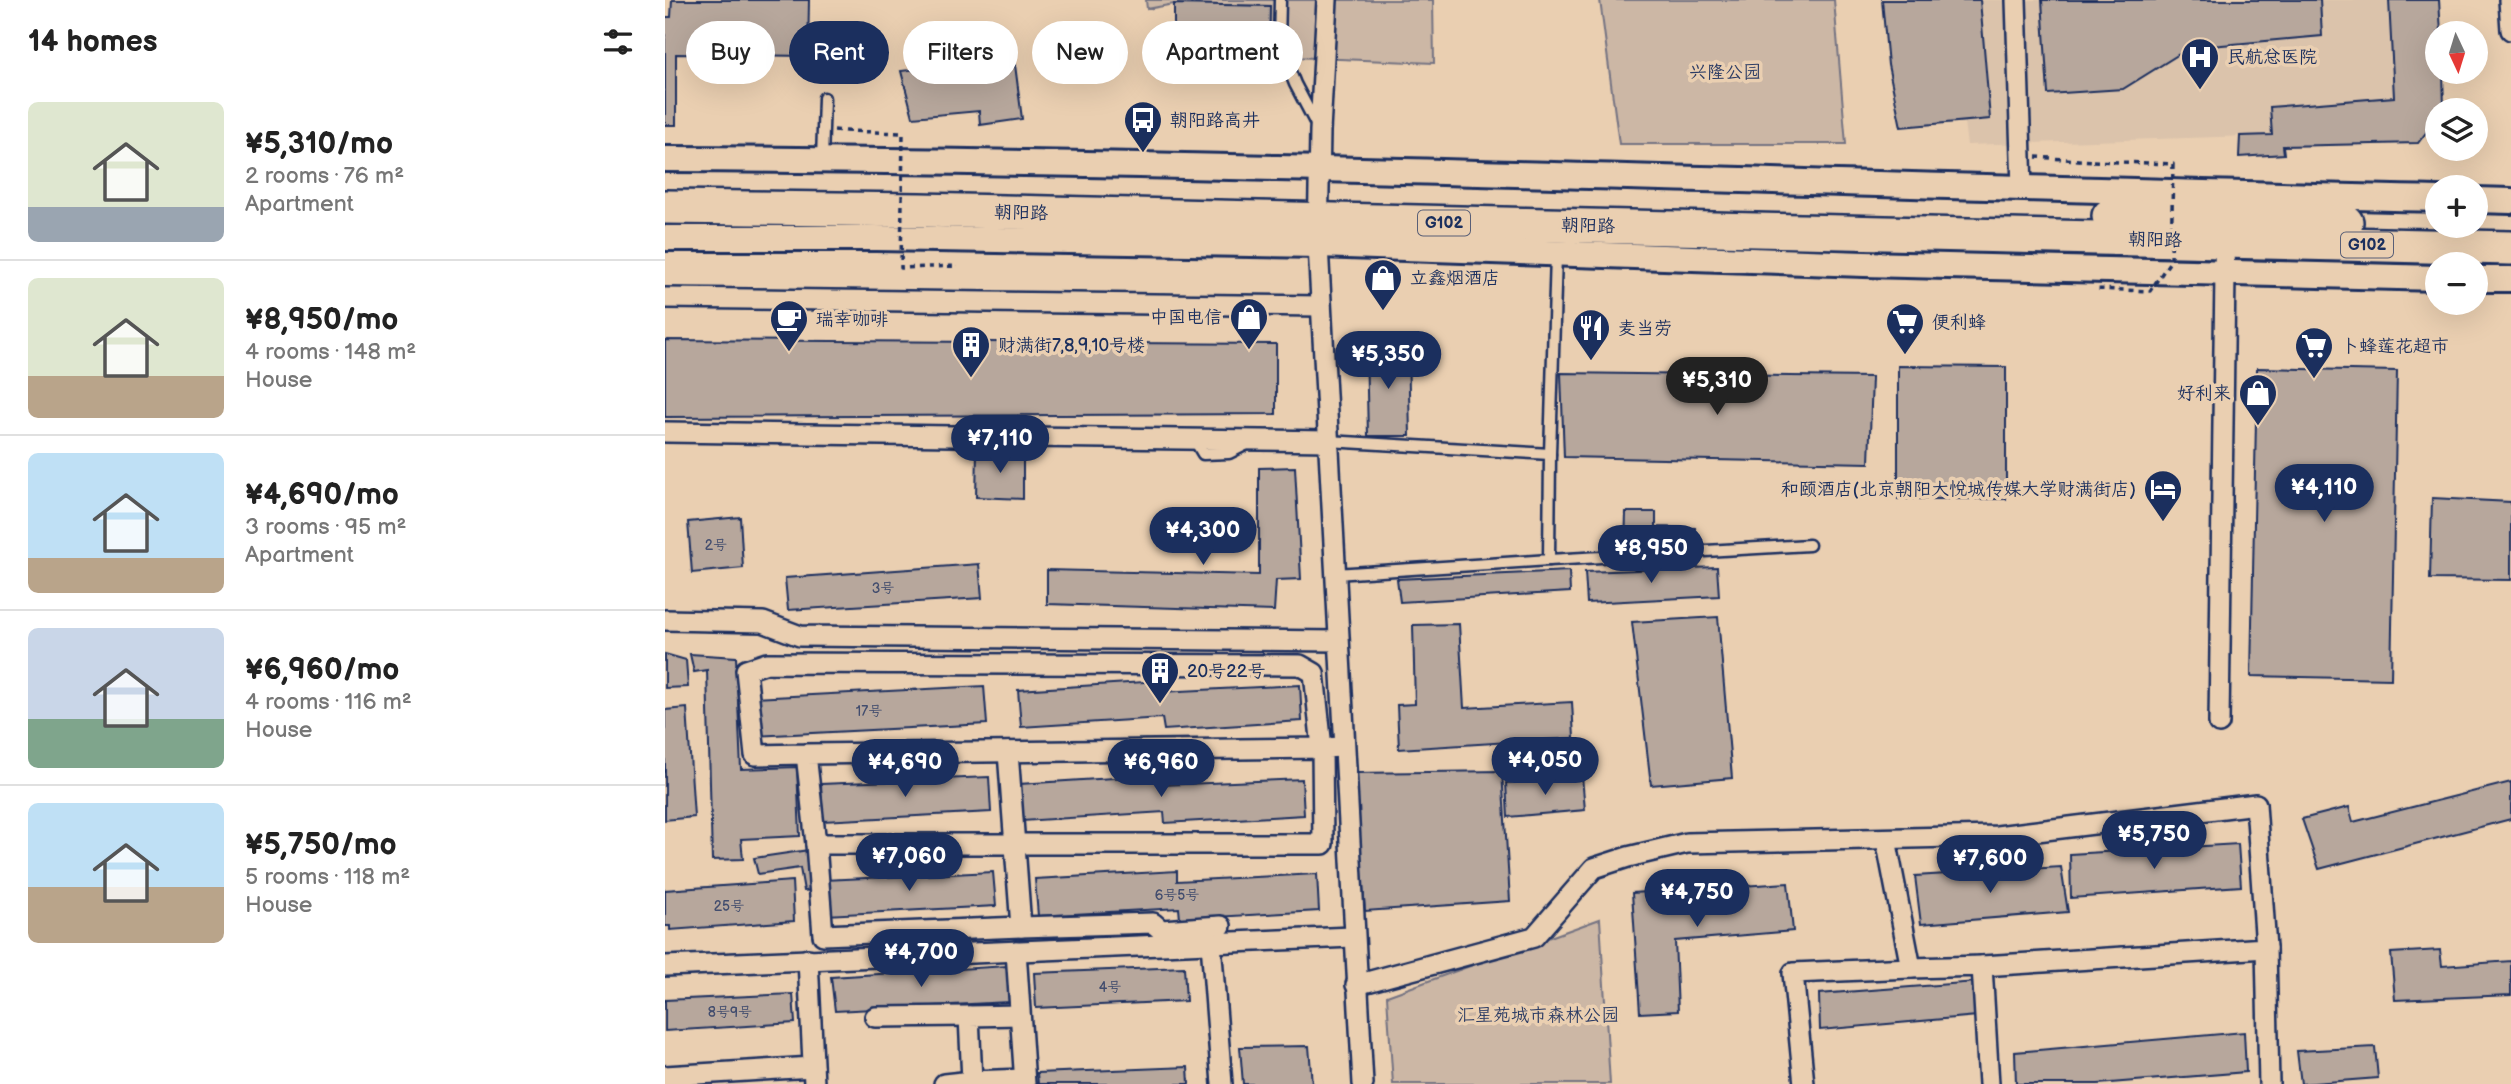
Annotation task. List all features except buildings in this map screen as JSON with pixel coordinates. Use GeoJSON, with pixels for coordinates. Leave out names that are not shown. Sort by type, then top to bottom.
{"type":"FeatureCollection","features":[{"type":"Feature","properties":{"kind":"highway","name":"朝阳路"},"geometry":{"type":"LineString","coordinates":[[665,189],[919,190],[1318,208],[2223,232],[2511,248]]}},
{"type":"Feature","properties":{"kind":"highway","name":"朝阳路"},"geometry":{"type":"LineString","coordinates":[[665,207],[1318,208]]}},
{"type":"Feature","properties":{"kind":"highway","name":"朝阳路"},"geometry":{"type":"LineString","coordinates":[[2223,232],[2425,224]]}},
{"type":"Feature","properties":{"kind":"highway"},"geometry":{"type":"LineString","coordinates":[[2488,225],[2511,226]]}},
{"type":"Feature","properties":{"kind":"street"},"geometry":{"type":"LineString","coordinates":[[1327,0],[1318,208],[1321,306],[1363,1084]]}},
{"type":"Feature","properties":{"kind":"street"},"geometry":{"type":"LineString","coordinates":[[2016,0],[2022,189]]}},
{"type":"Feature","properties":{"kind":"street"},"geometry":{"type":"LineString","coordinates":[[2508,0],[2511,30]]}},
{"type":"Feature","properties":{"kind":"street","name":"朝阳路"},"geometry":{"type":"LineString","coordinates":[[665,159],[823,160],[1318,208],[1556,254],[1864,264],[2223,232],[2425,201]]}},
{"type":"Feature","properties":{"kind":"street","name":"朝阳路"},"geometry":{"type":"LineString","coordinates":[[665,238],[876,238],[1318,208],[2022,189],[2425,275]]}},
{"type":"Feature","properties":{"kind":"street"},"geometry":{"type":"LineString","coordinates":[[2488,200],[2511,201]]}},
{"type":"Feature","properties":{"kind":"street"},"geometry":{"type":"LineString","coordinates":[[2219,723],[2223,232]]}},
{"type":"Feature","properties":{"kind":"street"},"geometry":{"type":"LineString","coordinates":[[2488,279],[2511,279]]}},
{"type":"Feature","properties":{"kind":"street"},"geometry":{"type":"LineString","coordinates":[[665,298],[1321,306]]}},
{"type":"Feature","properties":{"kind":"street"},"geometry":{"type":"LineString","coordinates":[[665,432],[1328,441]]}},
{"type":"Feature","properties":{"kind":"street"},"geometry":{"type":"LineString","coordinates":[[665,620],[763,622],[800,636],[1338,640]]}},
{"type":"Feature","properties":{"kind":"street"},"geometry":{"type":"LineString","coordinates":[[816,844],[1323,844],[1322,748],[1314,673],[1300,664],[767,663],[746,670],[755,755],[1322,748],[1343,747]]}},
{"type":"Feature","properties":{"kind":"street"},"geometry":{"type":"LineString","coordinates":[[1008,752],[1021,927]]}},
{"type":"Feature","properties":{"kind":"street"},"geometry":{"type":"LineString","coordinates":[[806,754],[823,934],[1153,923],[1161,930],[1216,934],[1353,937]]}},
{"type":"Feature","properties":{"kind":"street"},"geometry":{"type":"LineString","coordinates":[[1356,985],[1534,937],[1594,868],[1688,843],[1997,836],[2256,804],[2266,948],[2269,1084]]}},
{"type":"Feature","properties":{"kind":"street"},"geometry":{"type":"LineString","coordinates":[[1886,838],[1911,968]]}},
{"type":"Feature","properties":{"kind":"street"},"geometry":{"type":"LineString","coordinates":[[665,966],[1016,951],[1216,934]]}},
{"type":"Feature","properties":{"kind":"street"},"geometry":{"type":"LineString","coordinates":[[1216,934],[1222,1084]]}},
{"type":"Feature","properties":{"kind":"street"},"geometry":{"type":"LineString","coordinates":[[1804,1084],[1793,973],[1982,966],[2266,948]]}},
{"type":"Feature","properties":{"kind":"street"},"geometry":{"type":"LineString","coordinates":[[944,1084],[1024,1081],[1016,951]]}},
{"type":"Feature","properties":{"kind":"street"},"geometry":{"type":"LineString","coordinates":[[665,1076],[814,1075],[808,960]]}},
{"type":"Feature","properties":{"kind":"street"},"geometry":{"type":"LineString","coordinates":[[1982,966],[1989,1084]]}},
{"type":"Feature","properties":{"kind":"street"},"geometry":{"type":"LineString","coordinates":[[875,1017],[1020,1015]]}},
{"type":"Feature","properties":{"kind":"street"},"geometry":{"type":"LineString","coordinates":[[969,1016],[972,1082]]}},
{"type":"Feature","properties":{"kind":"lane"},"geometry":{"type":"LineString","coordinates":[[1280,0],[1279,44],[1295,84],[1320,131]]}},
{"type":"Feature","properties":{"kind":"lane"},"geometry":{"type":"LineString","coordinates":[[823,160],[824,98]]}},
{"type":"Feature","properties":{"kind":"lane"},"geometry":{"type":"LineString","coordinates":[[1549,560],[1556,254]]}},
{"type":"Feature","properties":{"kind":"lane"},"geometry":{"type":"LineString","coordinates":[[1328,441],[1550,454]]}},
{"type":"Feature","properties":{"kind":"lane"},"geometry":{"type":"LineString","coordinates":[[1335,573],[1809,545]]}},
{"type":"Feature","properties":{"kind":"path"},"geometry":{"type":"LineString","coordinates":[[845,131],[903,134],[901,268],[958,266]]}},
{"type":"Feature","properties":{"kind":"path"},"geometry":{"type":"LineString","coordinates":[[2021,156],[2173,163],[2171,260],[2150,291],[2095,289]]}},
{"type":"Feature","properties":{"kind":"shaded area","name":"民航总医院"},"geometry":{"type":"Polygon","coordinates":[[[1948,0],[2435,0],[2436,21],[2425,21],[2425,84],[2439,84],[2439,98],[2425,98],[2425,130],[1967,145],[1948,0]]]}},
{"type":"Feature","properties":{"kind":"green space"},"geometry":{"type":"Polygon","coordinates":[[[1146,0],[1433,0],[1434,63],[1303,57],[1303,21],[1270,21],[1270,6],[1174,4],[1147,9],[1146,0]]]}},
{"type":"Feature","properties":{"kind":"green space","name":"兴隆公园"},"geometry":{"type":"Polygon","coordinates":[[[1600,0],[1834,0],[1846,144],[1619,144],[1600,0]]]}},
{"type":"Feature","properties":{"kind":"green space","name":"汇星苑城市森林公园"},"geometry":{"type":"Polygon","coordinates":[[[1600,919],[1610,1084],[1393,1084],[1387,996],[1600,919]]]}},
{"type":"Feature","properties":{"kind":"place","name":"民航总医院"},"geometry":{"type":"Point","coordinates":[2200,91]}},
{"type":"Feature","properties":{"kind":"place","name":"朝阳路高井"},"geometry":{"type":"Point","coordinates":[1143,154]}},
{"type":"Feature","properties":{"kind":"place","name":"立鑫烟酒店"},"geometry":{"type":"Point","coordinates":[1383,312]}},
{"type":"Feature","properties":{"kind":"place","name":"中国电信"},"geometry":{"type":"Point","coordinates":[1249,351]}},
{"type":"Feature","properties":{"kind":"place","name":"瑞幸咖啡"},"geometry":{"type":"Point","coordinates":[789,353]}},
{"type":"Feature","properties":{"kind":"place","name":"便利蜂"},"geometry":{"type":"Point","coordinates":[1905,356]}},
{"type":"Feature","properties":{"kind":"place","name":"麦当劳"},"geometry":{"type":"Point","coordinates":[1591,362]}},
{"type":"Feature","properties":{"kind":"place","name":"财满街7,8,9,10号楼"},"geometry":{"type":"Point","coordinates":[971,379]}},
{"type":"Feature","properties":{"kind":"place","name":"卜蜂莲花超市"},"geometry":{"type":"Point","coordinates":[2314,380]}},
{"type":"Feature","properties":{"kind":"place","name":"好利来"},"geometry":{"type":"Point","coordinates":[2258,427]}},
{"type":"Feature","properties":{"kind":"place","name":"和颐酒店(北京朝阳大悦城传媒大学财满街店)"},"geometry":{"type":"Point","coordinates":[2163,523]}},
{"type":"Feature","properties":{"kind":"place","name":"20号22号"},"geometry":{"type":"Point","coordinates":[1160,705]}}]}
